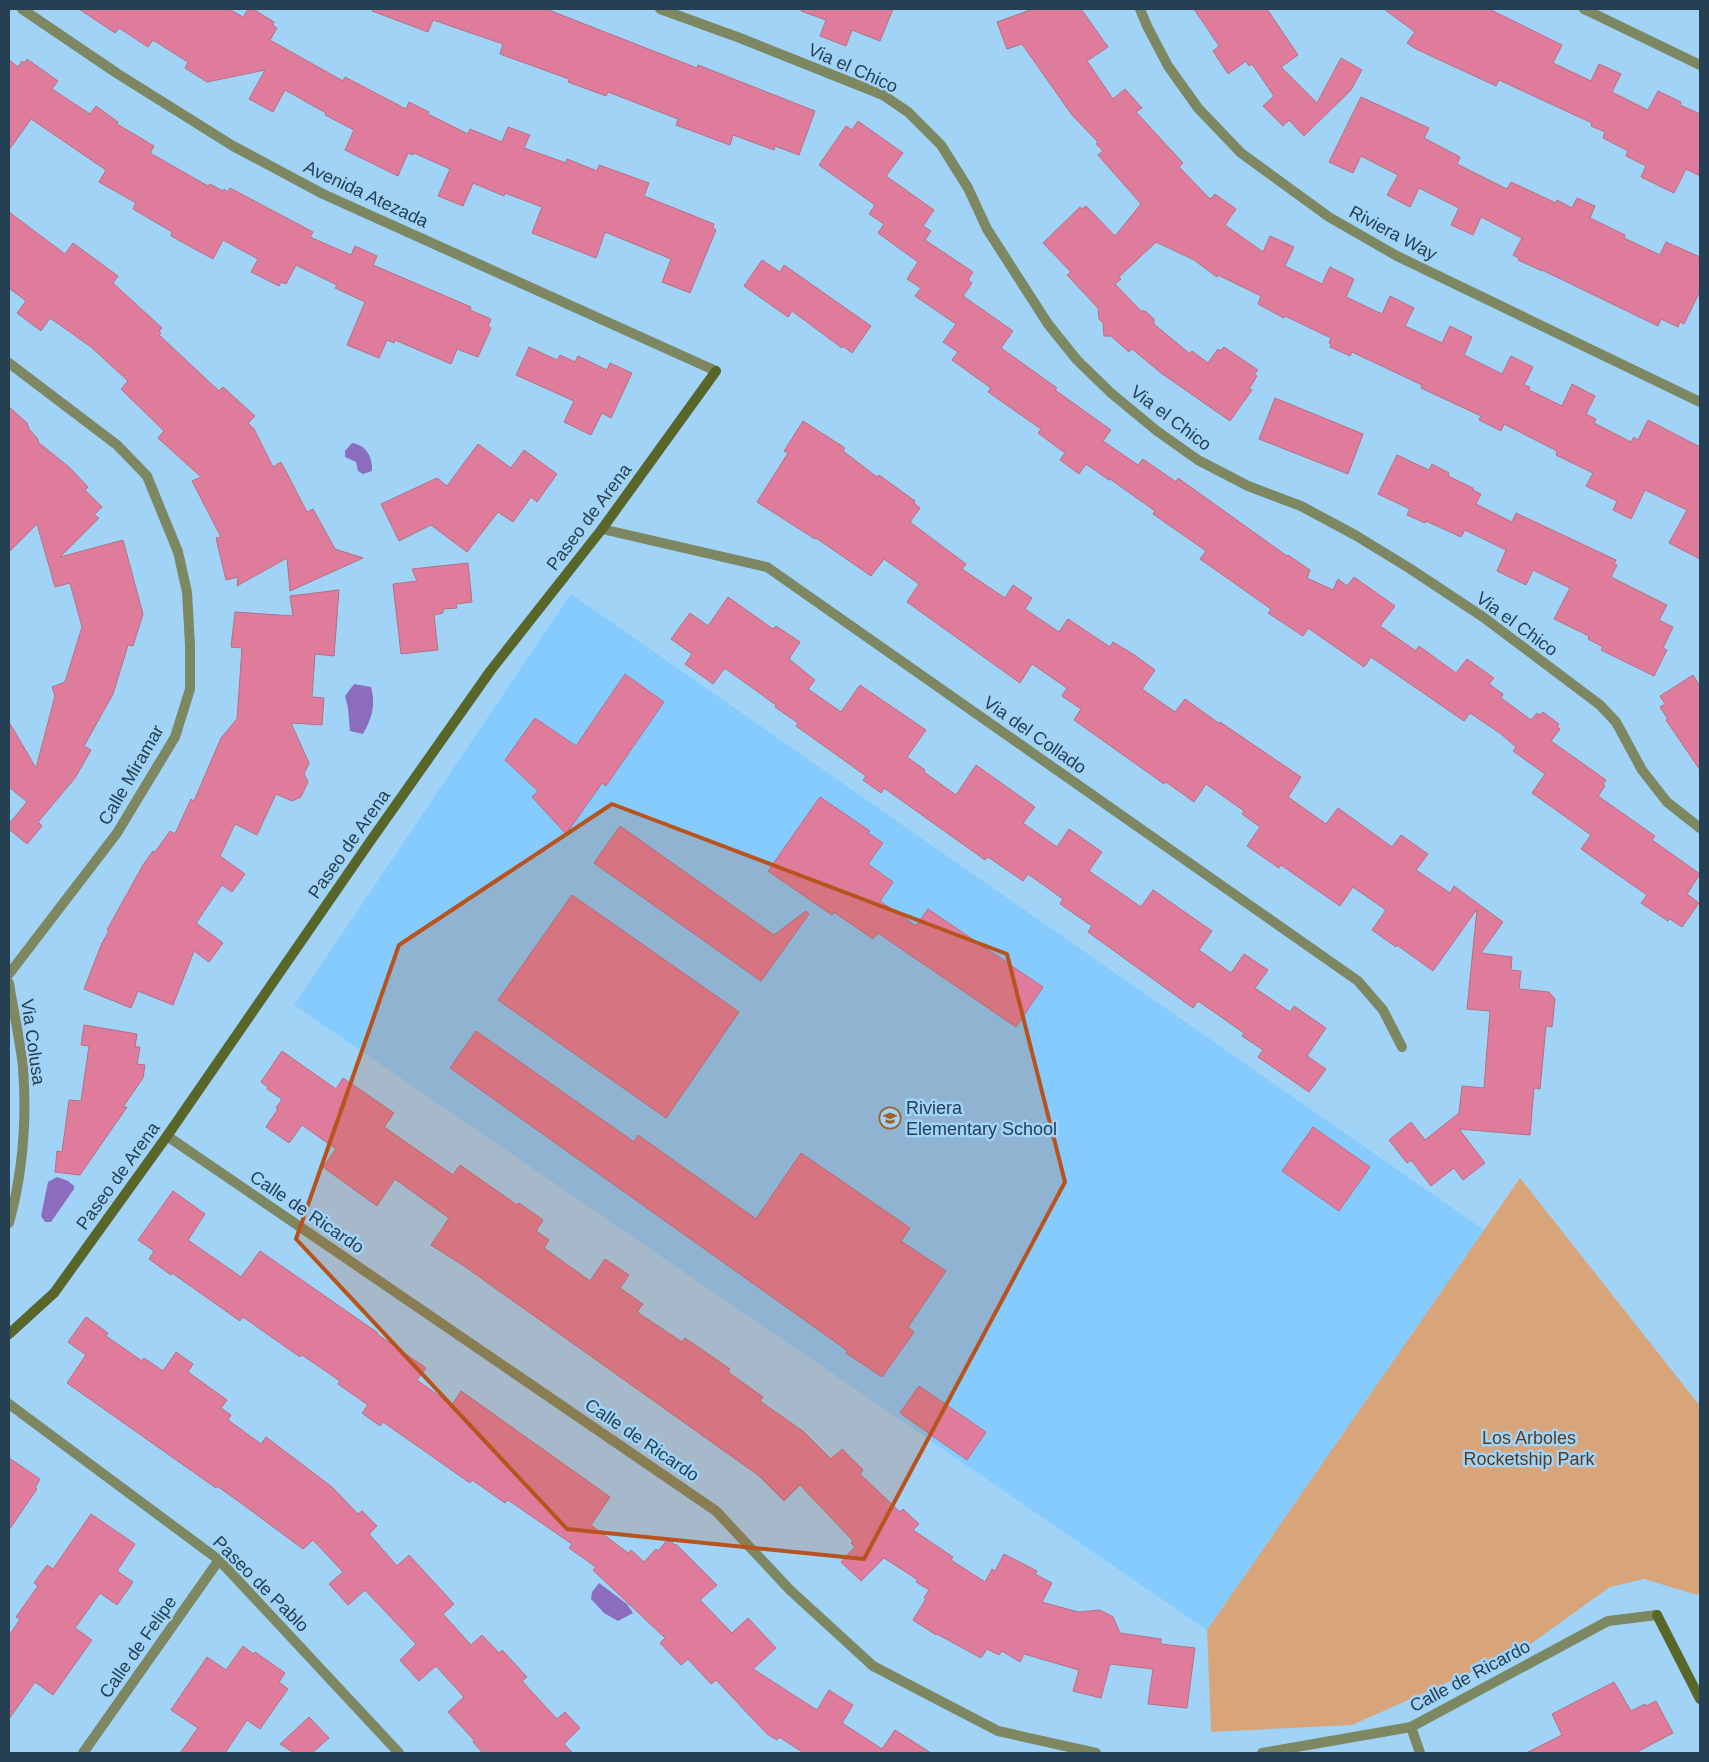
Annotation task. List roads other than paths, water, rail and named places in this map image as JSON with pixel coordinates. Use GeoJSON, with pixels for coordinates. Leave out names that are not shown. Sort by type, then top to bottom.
{"type":"FeatureCollection","features":[{"type":"Feature","properties":{"kind":"street","name":"Avenida Atezada"},"geometry":{"type":"LineString","coordinates":[[22,9],[118,74],[233,146],[323,194],[716,371]]}},
{"type":"Feature","properties":{"kind":"street","name":"Via el Chico"},"geometry":{"type":"LineString","coordinates":[[660,9],[740,38],[883,95],[908,112],[940,145],[968,188],[988,229],[1048,324],[1077,360],[1111,394],[1157,431],[1198,460],[1248,486],[1302,506],[1355,535],[1483,617],[1600,705],[1616,722],[1642,770],[1667,802],[1700,828]]}},
{"type":"Feature","properties":{"kind":"street","name":"Riviera Way"},"geometry":{"type":"LineString","coordinates":[[1140,9],[1168,66],[1198,108],[1241,153],[1329,217],[1406,260],[1700,402]]}},
{"type":"Feature","properties":{"kind":"street"},"geometry":{"type":"LineString","coordinates":[[1584,9],[1700,65]]}},
{"type":"Feature","properties":{"kind":"street","name":"Calle Miramar"},"geometry":{"type":"LineString","coordinates":[[9,363],[117,445],[147,476],[178,552],[187,592],[190,645],[190,689],[175,737],[117,834],[9,974]]}},
{"type":"Feature","properties":{"kind":"street","name":"Paseo de Arena"},"geometry":{"type":"LineString","coordinates":[[9,1334],[54,1293],[167,1136],[491,670],[602,529],[716,371]]}},
{"type":"Feature","properties":{"kind":"street","name":"Via del Collado"},"geometry":{"type":"LineString","coordinates":[[602,529],[767,567],[1358,981],[1383,1010],[1402,1048]]}},
{"type":"Feature","properties":{"kind":"street","name":"Via Colusa"},"geometry":{"type":"LineString","coordinates":[[9,983],[22,1065],[25,1112],[23,1155],[9,1223]]}},
{"type":"Feature","properties":{"kind":"street","name":"Calle de Ricardo"},"geometry":{"type":"LineString","coordinates":[[167,1136],[716,1511],[790,1590],[873,1666],[998,1731],[1096,1753]]}},
{"type":"Feature","properties":{"kind":"street","name":"Paseo de Pablo"},"geometry":{"type":"LineString","coordinates":[[9,1404],[219,1560],[399,1753]]}},
{"type":"Feature","properties":{"kind":"street","name":"Calle de Felipe"},"geometry":{"type":"LineString","coordinates":[[83,1753],[219,1560]]}},
{"type":"Feature","properties":{"kind":"street","name":"Calle de Ricardo"},"geometry":{"type":"LineString","coordinates":[[1262,1753],[1411,1727],[1608,1621],[1657,1615],[1700,1699]]}},
{"type":"Feature","properties":{"kind":"street"},"geometry":{"type":"LineString","coordinates":[[1411,1727],[1420,1753]]}},
{"type":"Feature","properties":{"kind":"place","name":"Riviera Elementary School"},"geometry":{"type":"Point","coordinates":[890,1118]}},
{"type":"Feature","properties":{"kind":"park label","name":"Los Arboles Rocketship Park"},"geometry":{"type":"Point","coordinates":[1529,1448]}}]}
